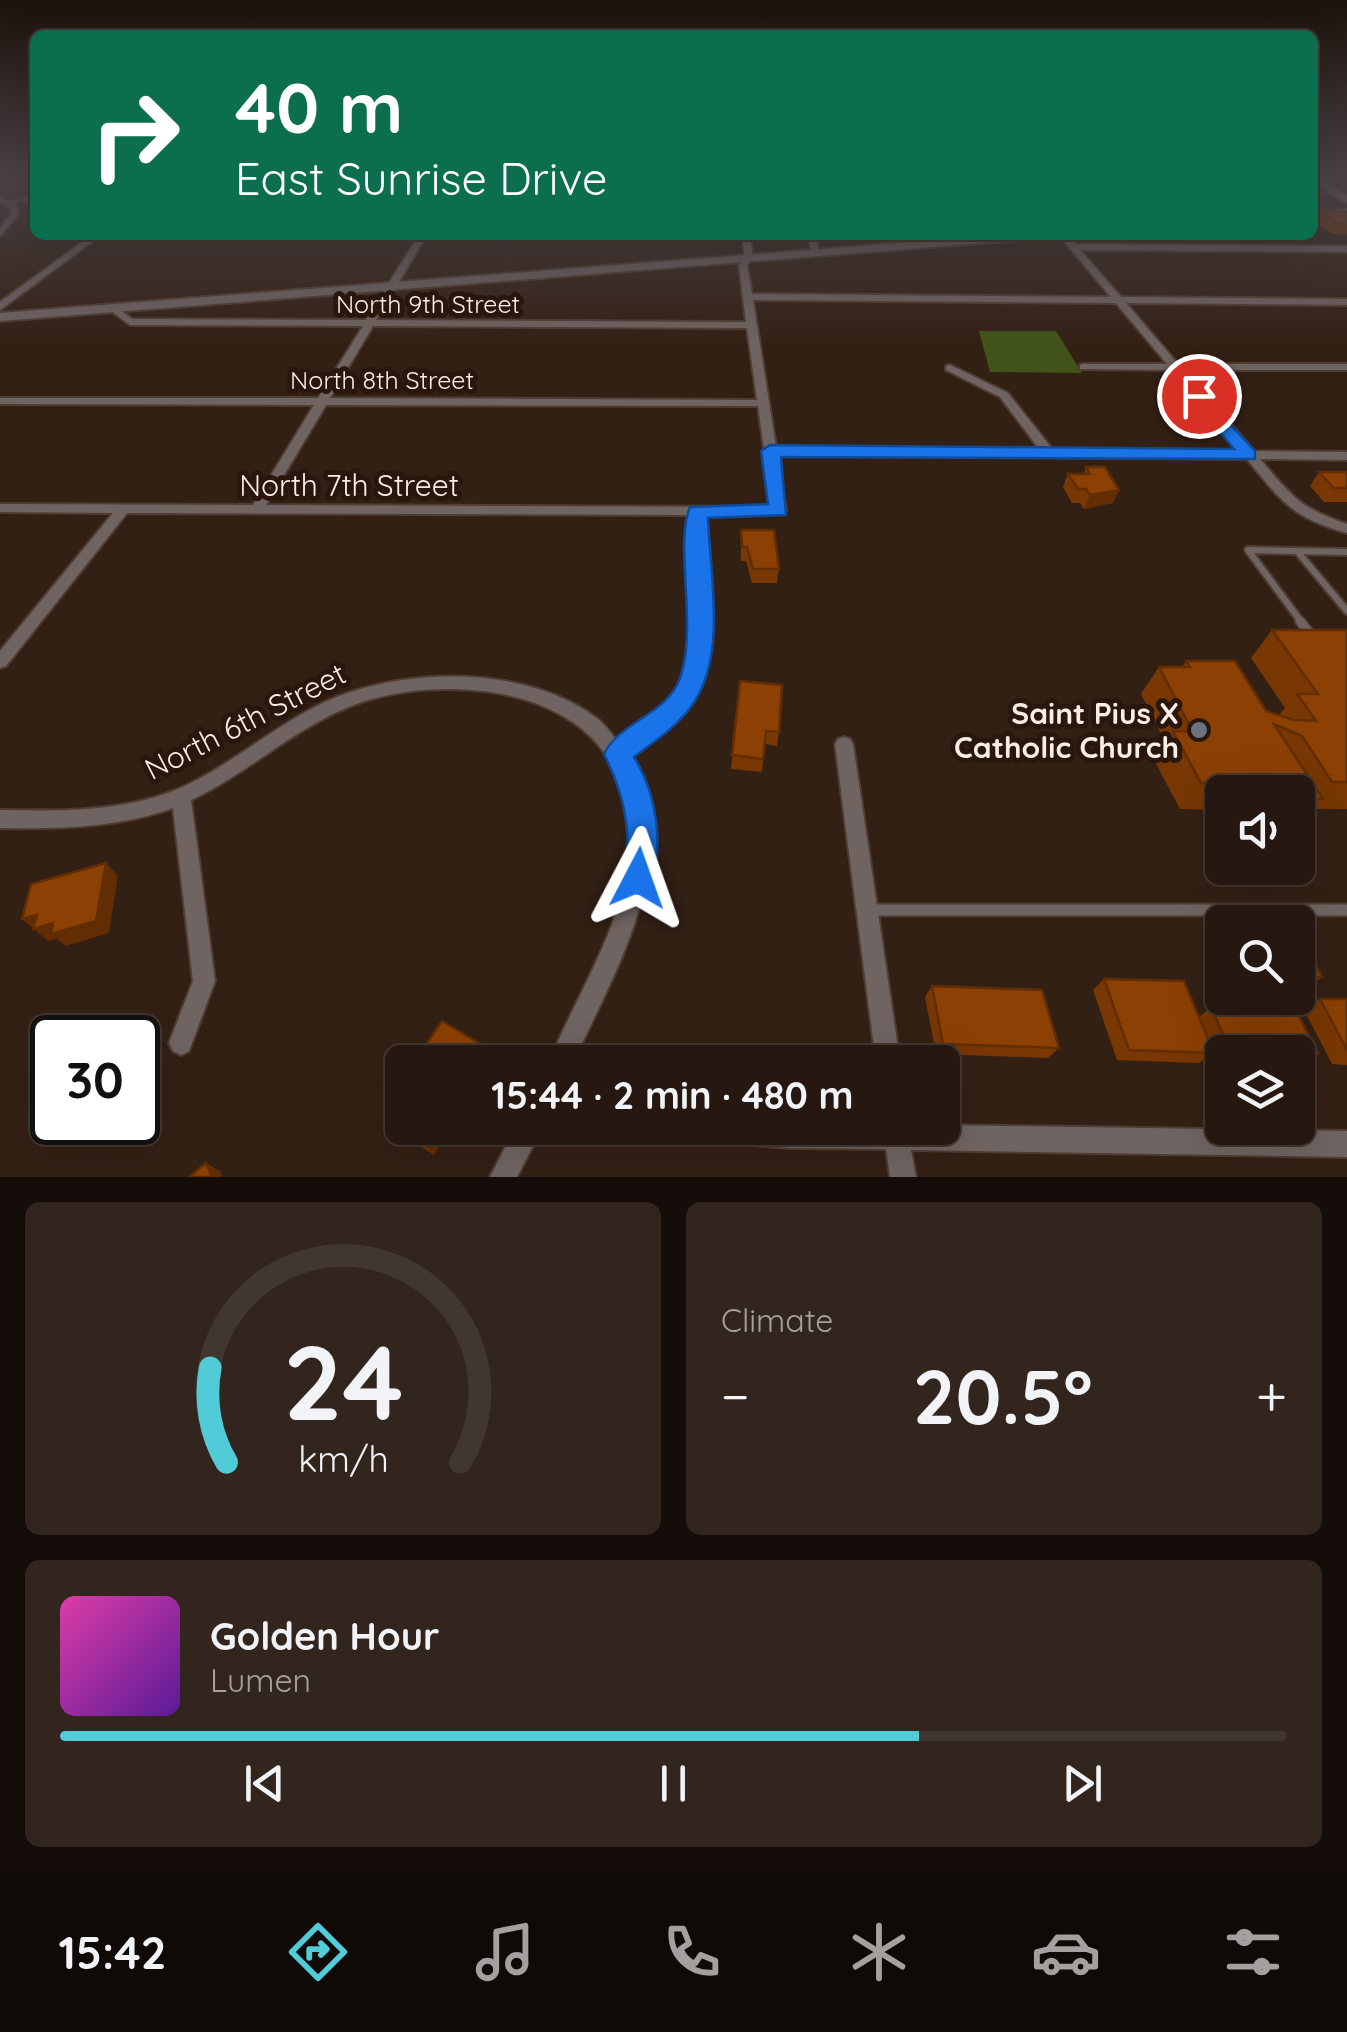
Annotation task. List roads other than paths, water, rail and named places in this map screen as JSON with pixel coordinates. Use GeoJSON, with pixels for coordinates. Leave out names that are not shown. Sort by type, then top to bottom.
{"type":"FeatureCollection","features":[{"type":"Feature","properties":{"kind":"street"},"geometry":{"type":"LineString","coordinates":[[0,307],[91,240]]}},
{"type":"Feature","properties":{"kind":"street"},"geometry":{"type":"LineString","coordinates":[[257,509],[420,240]]}},
{"type":"Feature","properties":{"kind":"street"},"geometry":{"type":"LineString","coordinates":[[747,240],[749,258],[743,265],[770,451],[1347,456]]}},
{"type":"Feature","properties":{"kind":"street"},"geometry":{"type":"LineString","coordinates":[[813,240],[816,252]]}},
{"type":"Feature","properties":{"kind":"street"},"geometry":{"type":"LineString","coordinates":[[0,317],[978,240]]}},
{"type":"Feature","properties":{"kind":"street"},"geometry":{"type":"LineString","coordinates":[[1067,240],[1276,486],[1300,510],[1347,528]]}},
{"type":"Feature","properties":{"kind":"street"},"geometry":{"type":"LineString","coordinates":[[1073,247],[1347,248]]}},
{"type":"Feature","properties":{"kind":"street"},"geometry":{"type":"LineString","coordinates":[[748,297],[1347,302]]}},
{"type":"Feature","properties":{"kind":"street","name":"North 9th Street"},"geometry":{"type":"LineString","coordinates":[[111,307],[130,322],[752,324]]}},
{"type":"Feature","properties":{"kind":"street"},"geometry":{"type":"LineString","coordinates":[[1084,366],[1347,367]]}},
{"type":"Feature","properties":{"kind":"street"},"geometry":{"type":"LineString","coordinates":[[950,368],[983,382],[1018,409],[1048,453]]}},
{"type":"Feature","properties":{"kind":"street","name":"North 8th Street"},"geometry":{"type":"LineString","coordinates":[[0,402],[763,403]]}},
{"type":"Feature","properties":{"kind":"street","name":"North 7th Street"},"geometry":{"type":"LineString","coordinates":[[0,508],[779,511],[770,451]]}},
{"type":"Feature","properties":{"kind":"street"},"geometry":{"type":"LineString","coordinates":[[0,662],[123,508]]}},
{"type":"Feature","properties":{"kind":"street"},"geometry":{"type":"LineString","coordinates":[[568,1045],[638,878],[643,836],[632,779],[618,754],[662,722],[684,697],[694,676],[700,632],[698,512]]}},
{"type":"Feature","properties":{"kind":"street","name":"North 6th Street"},"geometry":{"type":"LineString","coordinates":[[0,819],[121,814],[181,796],[334,705],[413,686],[504,687],[542,696],[594,725],[618,754]]}},
{"type":"Feature","properties":{"kind":"street"},"geometry":{"type":"LineString","coordinates":[[844,744],[886,1045]]}},
{"type":"Feature","properties":{"kind":"street"},"geometry":{"type":"LineString","coordinates":[[181,796],[204,982],[181,1043]]}},
{"type":"Feature","properties":{"kind":"street"},"geometry":{"type":"LineString","coordinates":[[960,1134],[1347,1144]]}},
{"type":"Feature","properties":{"kind":"street"},"geometry":{"type":"LineString","coordinates":[[503,1177],[521,1145]]}},
{"type":"Feature","properties":{"kind":"street"},"geometry":{"type":"LineString","coordinates":[[898,1145],[903,1177]]}},
{"type":"Feature","properties":{"kind":"lane"},"geometry":{"type":"LineString","coordinates":[[1324,644],[1313,638],[1248,550],[1347,552]]}},
{"type":"Feature","properties":{"kind":"lane"},"geometry":{"type":"LineString","coordinates":[[1297,551],[1347,611]]}},
{"type":"Feature","properties":{"kind":"lane"},"geometry":{"type":"LineString","coordinates":[[870,910],[1347,910]]}},
{"type":"Feature","properties":{"kind":"place","name":"Saint Pius X Catholic Church"},"geometry":{"type":"Point","coordinates":[1199,730]}}]}
